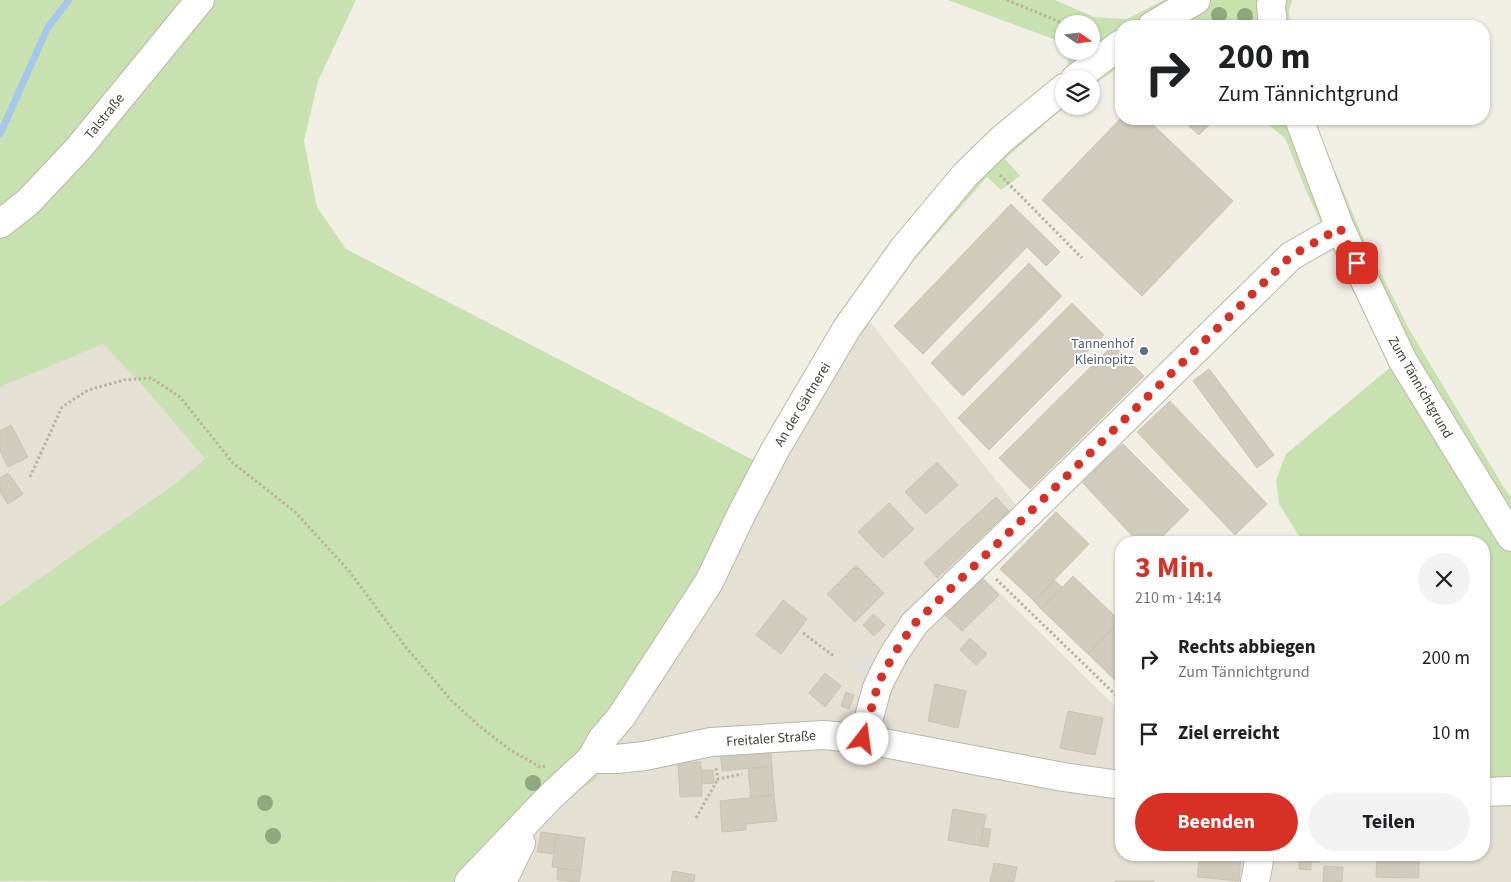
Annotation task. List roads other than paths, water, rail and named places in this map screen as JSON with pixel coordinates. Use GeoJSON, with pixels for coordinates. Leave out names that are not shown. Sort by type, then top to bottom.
{"type":"FeatureCollection","features":[{"type":"Feature","properties":{"kind":"street","name":"Talstraße"},"geometry":{"type":"LineString","coordinates":[[0,224],[28,202],[78,149],[200,0]]}},
{"type":"Feature","properties":{"kind":"street"},"geometry":{"type":"LineString","coordinates":[[1162,20],[1196,0]]}},
{"type":"Feature","properties":{"kind":"street"},"geometry":{"type":"LineString","coordinates":[[1272,0],[1272,20]]}},
{"type":"Feature","properties":{"kind":"street"},"geometry":{"type":"LineString","coordinates":[[1087,70],[1115,50]]}},
{"type":"Feature","properties":{"kind":"street","name":"An der Gärtnerei"},"geometry":{"type":"LineString","coordinates":[[591,759],[603,738],[631,702],[709,582],[775,450],[847,328],[904,248],[965,175],[1002,139],[1055,95]]}},
{"type":"Feature","properties":{"kind":"street","name":"Zum Tännichtgrund"},"geometry":{"type":"LineString","coordinates":[[1301,125],[1340,228],[1403,361],[1511,537]]}},
{"type":"Feature","properties":{"kind":"street"},"geometry":{"type":"LineString","coordinates":[[863,739],[877,688],[894,654],[914,624],[1291,256],[1340,228]]}},
{"type":"Feature","properties":{"kind":"street","name":"Freitaler Straße"},"geometry":{"type":"LineString","coordinates":[[591,759],[626,758],[711,742],[824,735],[863,739],[1063,777],[1115,784]]}},
{"type":"Feature","properties":{"kind":"street"},"geometry":{"type":"LineString","coordinates":[[469,882],[550,796],[591,759]]}},
{"type":"Feature","properties":{"kind":"street"},"geometry":{"type":"LineString","coordinates":[[1490,792],[1511,791]]}},
{"type":"Feature","properties":{"kind":"street"},"geometry":{"type":"LineString","coordinates":[[502,882],[521,842],[514,836]]}},
{"type":"Feature","properties":{"kind":"street"},"geometry":{"type":"LineString","coordinates":[[1255,882],[1259,861]]}},
{"type":"Feature","properties":{"kind":"waterway"},"geometry":{"type":"LineString","coordinates":[[0,134],[48,27],[69,0]]}},
{"type":"Feature","properties":{"kind":"place","name":"Tannenhof Kleinopitz"},"geometry":{"type":"Point","coordinates":[1144,351]}}]}
